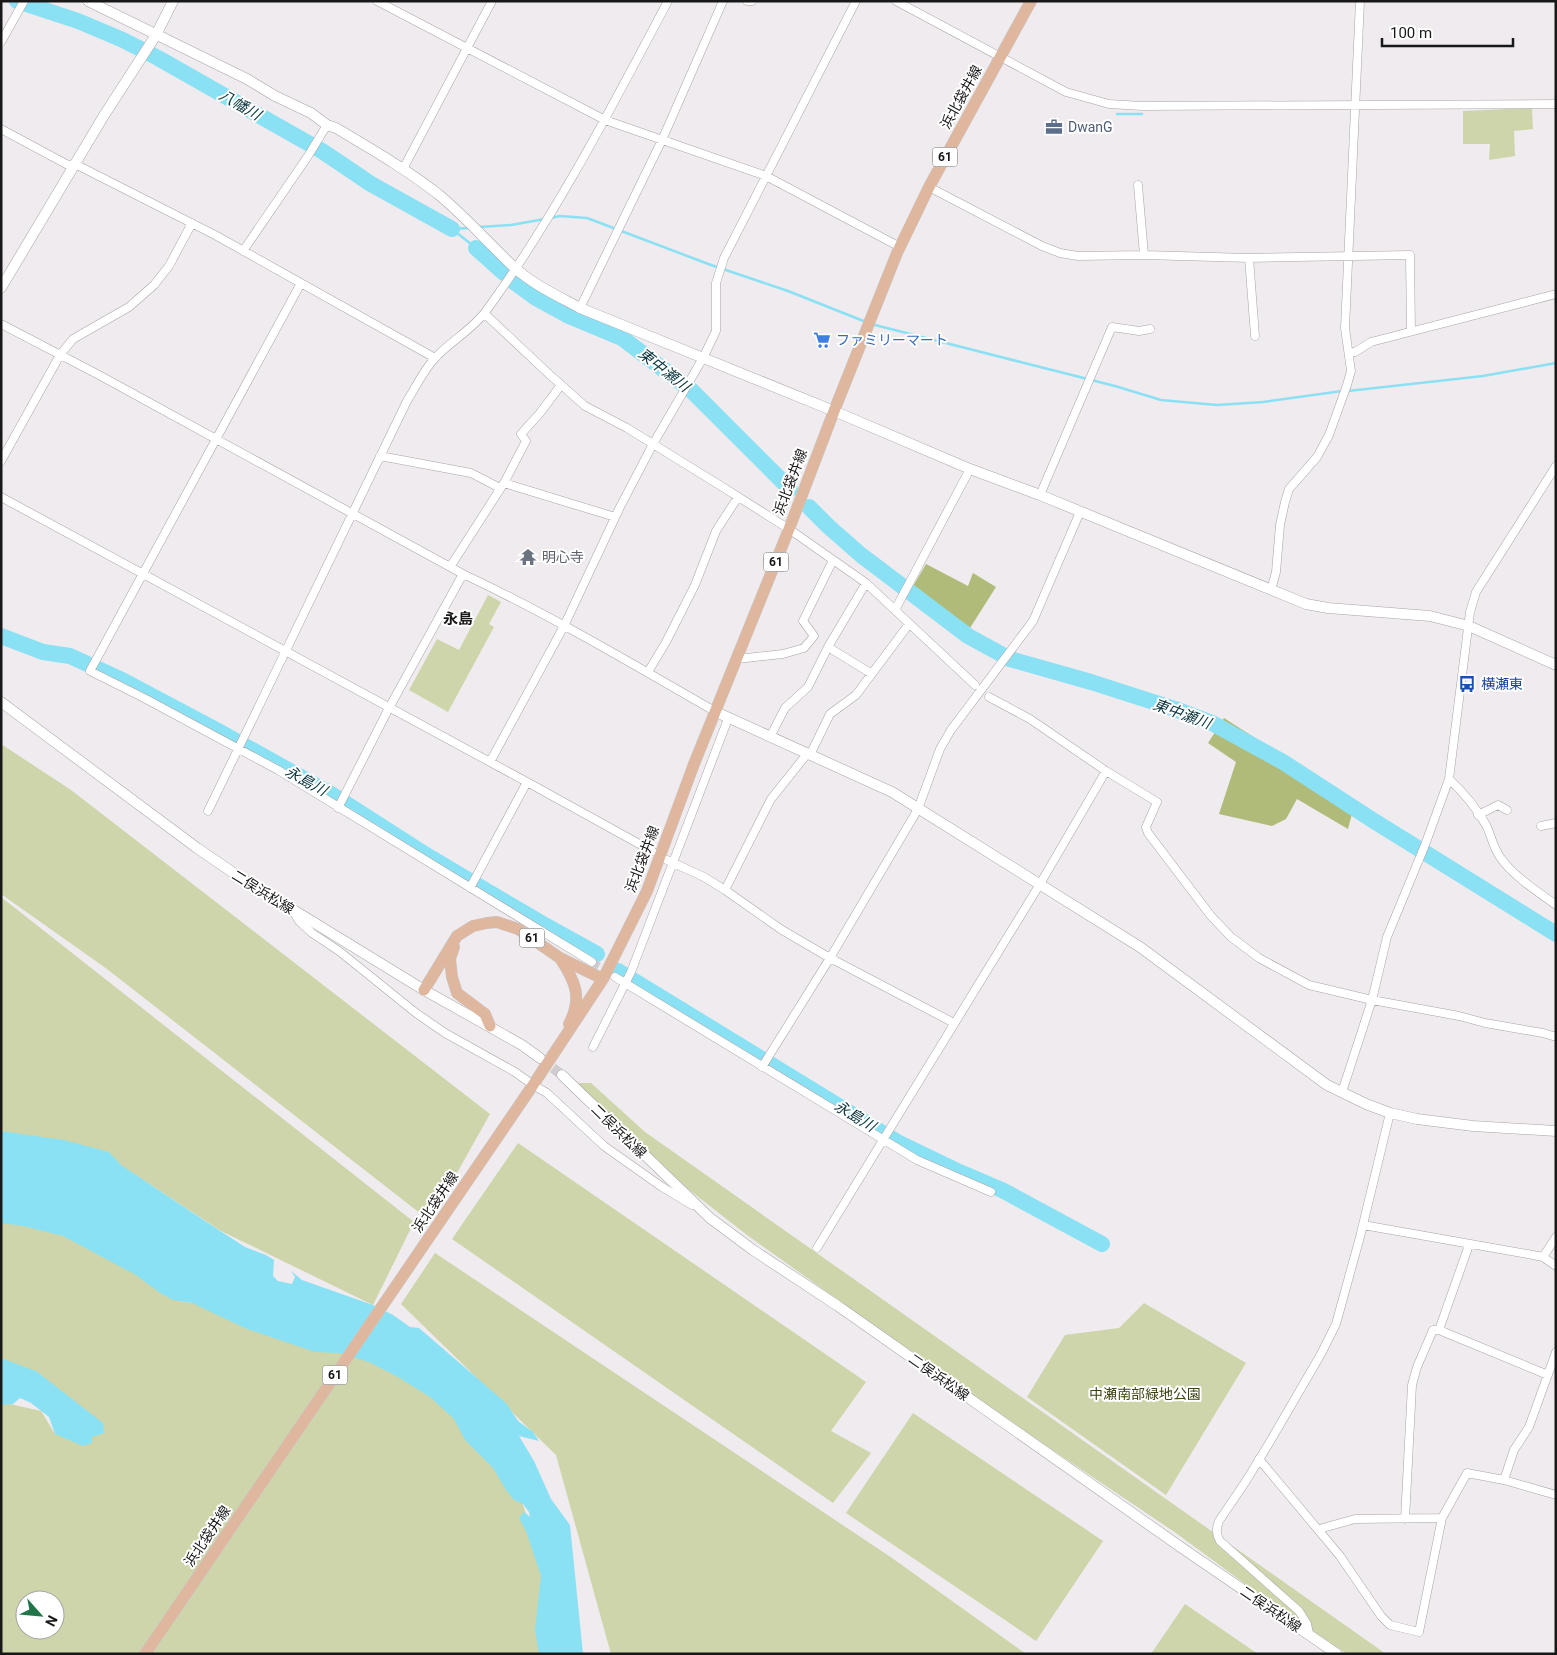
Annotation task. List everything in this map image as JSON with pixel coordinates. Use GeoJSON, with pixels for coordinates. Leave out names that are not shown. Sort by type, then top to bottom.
{"type":"FeatureCollection","features":[{"type":"Feature","properties":{"kind":"main road","name":"浜北袋井線"},"geometry":{"type":"LineString","coordinates":[[144,1654],[533,1085],[603,979],[647,890],[694,764],[900,247],[929,187],[1031,1]]}},
{"type":"Feature","properties":{"kind":"main road","name":"61"},"geometry":{"type":"LineString","coordinates":[[457,936],[472,926],[497,922],[518,929],[560,958],[603,979]]}},
{"type":"Feature","properties":{"kind":"main road"},"geometry":{"type":"LineString","coordinates":[[424,990],[457,936]]}},
{"type":"Feature","properties":{"kind":"main road"},"geometry":{"type":"LineString","coordinates":[[457,936],[450,959],[452,978],[457,993],[485,1014],[490,1026]]}},
{"type":"Feature","properties":{"kind":"main road"},"geometry":{"type":"LineString","coordinates":[[556,1050],[572,1019],[577,998],[575,984],[560,958]]}},
{"type":"Feature","properties":{"kind":"street"},"geometry":{"type":"LineString","coordinates":[[1,42],[24,1]]}},
{"type":"Feature","properties":{"kind":"street"},"geometry":{"type":"LineString","coordinates":[[88,1],[247,79],[275,96],[311,113],[327,126],[336,128],[403,169],[439,195],[474,226],[516,268],[548,291],[580,308],[834,411],[970,469],[1040,495],[1306,604],[1328,608],[1430,616],[1469,626],[1556,665]]}},
{"type":"Feature","properties":{"kind":"street"},"geometry":{"type":"LineString","coordinates":[[1,288],[75,164],[156,35],[173,1]]}},
{"type":"Feature","properties":{"kind":"street"},"geometry":{"type":"LineString","coordinates":[[377,1],[605,120],[766,176],[900,247]]}},
{"type":"Feature","properties":{"kind":"street"},"geometry":{"type":"LineString","coordinates":[[403,169],[492,1]]}},
{"type":"Feature","properties":{"kind":"street"},"geometry":{"type":"LineString","coordinates":[[208,811],[407,401],[435,358],[485,314],[516,268],[605,120],[668,1]]}},
{"type":"Feature","properties":{"kind":"street"},"geometry":{"type":"LineString","coordinates":[[580,308],[662,140],[723,1]]}},
{"type":"Feature","properties":{"kind":"street"},"geometry":{"type":"LineString","coordinates":[[747,1],[752,2]]}},
{"type":"Feature","properties":{"kind":"street"},"geometry":{"type":"LineString","coordinates":[[490,762],[564,626],[615,516],[652,444],[689,383],[716,331],[716,283],[723,263],[741,222],[856,1]]}},
{"type":"Feature","properties":{"kind":"street"},"geometry":{"type":"LineString","coordinates":[[896,1],[1066,92],[1108,104],[1142,106],[1556,104]]}},
{"type":"Feature","properties":{"kind":"street"},"geometry":{"type":"LineString","coordinates":[[1271,590],[1276,572],[1280,525],[1289,489],[1316,457],[1329,435],[1351,371],[1345,328],[1360,1]]}},
{"type":"Feature","properties":{"kind":"street"},"geometry":{"type":"LineString","coordinates":[[243,251],[327,126]]}},
{"type":"Feature","properties":{"kind":"street"},"geometry":{"type":"LineString","coordinates":[[1,129],[68,165],[75,164],[192,223],[435,358]]}},
{"type":"Feature","properties":{"kind":"street"},"geometry":{"type":"LineString","coordinates":[[1138,185],[1144,255]]}},
{"type":"Feature","properties":{"kind":"street"},"geometry":{"type":"LineString","coordinates":[[929,187],[1042,246],[1060,253],[1078,256],[1144,255],[1249,258],[1410,255],[1411,331]]}},
{"type":"Feature","properties":{"kind":"street"},"geometry":{"type":"LineString","coordinates":[[1,461],[60,355],[72,339],[129,308],[154,285],[169,266],[192,223]]}},
{"type":"Feature","properties":{"kind":"street"},"geometry":{"type":"LineString","coordinates":[[1249,258],[1255,336]]}},
{"type":"Feature","properties":{"kind":"street"},"geometry":{"type":"LineString","coordinates":[[301,283],[90,671],[278,770],[592,962]]}},
{"type":"Feature","properties":{"kind":"street"},"geometry":{"type":"LineString","coordinates":[[1350,353],[1371,342],[1556,294]]}},
{"type":"Feature","properties":{"kind":"street"},"geometry":{"type":"LineString","coordinates":[[485,314],[561,386],[585,406],[627,428],[738,496],[866,583],[974,685]]}},
{"type":"Feature","properties":{"kind":"street"},"geometry":{"type":"LineString","coordinates":[[1,324],[463,574],[508,595],[648,672],[728,719],[892,792],[1140,946],[1327,1085],[1366,1104],[1390,1113],[1442,1123],[1556,1131]]}},
{"type":"Feature","properties":{"kind":"street"},"geometry":{"type":"LineString","coordinates":[[1040,495],[1112,327],[1139,331],[1150,330]]}},
{"type":"Feature","properties":{"kind":"street"},"geometry":{"type":"LineString","coordinates":[[450,567],[502,486],[526,441],[521,434],[561,386]]}},
{"type":"Feature","properties":{"kind":"street"},"geometry":{"type":"LineString","coordinates":[[380,456],[471,473],[502,486],[615,516]]}},
{"type":"Feature","properties":{"kind":"street"},"geometry":{"type":"LineString","coordinates":[[1342,1092],[1372,1000],[1387,937],[1425,845],[1449,779],[1470,612],[1476,592],[1556,466]]}},
{"type":"Feature","properties":{"kind":"street"},"geometry":{"type":"LineString","coordinates":[[895,610],[970,469]]}},
{"type":"Feature","properties":{"kind":"street"},"geometry":{"type":"LineString","coordinates":[[648,672],[695,586],[716,531],[738,496]]}},
{"type":"Feature","properties":{"kind":"street"},"geometry":{"type":"LineString","coordinates":[[1,497],[527,782],[652,852]]}},
{"type":"Feature","properties":{"kind":"street"},"geometry":{"type":"LineString","coordinates":[[764,1064],[830,958],[918,808],[940,749],[1033,621],[1080,512]]}},
{"type":"Feature","properties":{"kind":"street"},"geometry":{"type":"LineString","coordinates":[[737,659],[783,654],[804,648],[814,636],[803,620],[833,560]]}},
{"type":"Feature","properties":{"kind":"street"},"geometry":{"type":"LineString","coordinates":[[338,807],[389,708],[463,574]]}},
{"type":"Feature","properties":{"kind":"street"},"geometry":{"type":"LineString","coordinates":[[770,737],[785,708],[808,687],[828,647],[866,583]]}},
{"type":"Feature","properties":{"kind":"street"},"geometry":{"type":"LineString","coordinates":[[725,890],[771,799],[808,755],[830,714],[856,695],[909,624]]}},
{"type":"Feature","properties":{"kind":"street"},"geometry":{"type":"LineString","coordinates":[[828,647],[872,674]]}},
{"type":"Feature","properties":{"kind":"street"},"geometry":{"type":"LineString","coordinates":[[989,698],[1030,719],[1157,802],[1146,827],[1148,833],[1210,916],[1231,937],[1259,958],[1309,985],[1372,1000],[1556,1037]]}},
{"type":"Feature","properties":{"kind":"street","name":"二俣浜松線"},"geometry":{"type":"LineString","coordinates":[[1,702],[197,848],[293,911],[424,990],[522,1045],[540,1058]]}},
{"type":"Feature","properties":{"kind":"street"},"geometry":{"type":"LineString","coordinates":[[593,1047],[631,972],[670,861],[728,719]]}},
{"type":"Feature","properties":{"kind":"street"},"geometry":{"type":"LineString","coordinates":[[817,1248],[1040,884],[1106,770]]}},
{"type":"Feature","properties":{"kind":"street"},"geometry":{"type":"LineString","coordinates":[[1449,779],[1485,824],[1499,856],[1508,867],[1556,905]]}},
{"type":"Feature","properties":{"kind":"street"},"geometry":{"type":"LineString","coordinates":[[470,888],[527,782]]}},
{"type":"Feature","properties":{"kind":"street"},"geometry":{"type":"LineString","coordinates":[[1478,814],[1498,805],[1508,810]]}},
{"type":"Feature","properties":{"kind":"street"},"geometry":{"type":"LineString","coordinates":[[1541,826],[1556,823]]}},
{"type":"Feature","properties":{"kind":"street"},"geometry":{"type":"LineString","coordinates":[[670,861],[704,877],[782,930],[830,958],[954,1024]]}},
{"type":"Feature","properties":{"kind":"street"},"geometry":{"type":"LineString","coordinates":[[293,911],[299,921],[312,933],[339,951],[416,1013],[445,1033],[515,1072],[547,1093],[604,1146],[662,1187],[700,1210]]}},
{"type":"Feature","properties":{"kind":"street"},"geometry":{"type":"LineString","coordinates":[[615,977],[764,1064],[804,1091],[917,1160],[991,1192]]}},
{"type":"Feature","properties":{"kind":"street","name":"二俣浜松線"},"geometry":{"type":"LineString","coordinates":[[562,1075],[700,1210],[753,1250],[838,1306],[1337,1654]]}},
{"type":"Feature","properties":{"kind":"street"},"geometry":{"type":"LineString","coordinates":[[1309,1634],[1308,1624],[1299,1611],[1227,1549],[1216,1534],[1219,1520],[1259,1459],[1321,1354],[1336,1324],[1363,1225],[1390,1113]]}},
{"type":"Feature","properties":{"kind":"street"},"geometry":{"type":"LineString","coordinates":[[1363,1225],[1543,1257],[1556,1266]]}},
{"type":"Feature","properties":{"kind":"street"},"geometry":{"type":"LineString","coordinates":[[1543,1257],[1556,1237]]}},
{"type":"Feature","properties":{"kind":"street"},"geometry":{"type":"LineString","coordinates":[[1439,1330],[1469,1244]]}},
{"type":"Feature","properties":{"kind":"street"},"geometry":{"type":"LineString","coordinates":[[1405,1519],[1412,1385],[1433,1330],[1439,1330],[1548,1375]]}},
{"type":"Feature","properties":{"kind":"street"},"geometry":{"type":"LineString","coordinates":[[1504,1480],[1514,1450],[1529,1428],[1556,1352]]}},
{"type":"Feature","properties":{"kind":"street"},"geometry":{"type":"LineString","coordinates":[[1259,1459],[1340,1556],[1381,1616],[1390,1625],[1420,1632],[1442,1518],[1467,1473],[1504,1480],[1556,1495]]}},
{"type":"Feature","properties":{"kind":"street"},"geometry":{"type":"LineString","coordinates":[[1319,1530],[1355,1519],[1442,1518]]}},
{"type":"Feature","properties":{"kind":"green space"},"geometry":{"type":"Polygon","coordinates":[[[1532,108],[1533,129],[1514,131],[1515,156],[1489,160],[1490,144],[1463,144],[1463,111],[1532,108]]]}},
{"type":"Feature","properties":{"kind":"green space"},"geometry":{"type":"Polygon","coordinates":[[[926,564],[968,586],[973,573],[996,587],[970,628],[912,588],[926,564]]]}},
{"type":"Feature","properties":{"kind":"green space"},"geometry":{"type":"Polygon","coordinates":[[[488,595],[501,602],[489,624],[494,627],[448,712],[409,690],[437,639],[459,650],[488,595]]]}},
{"type":"Feature","properties":{"kind":"green space"},"geometry":{"type":"Polygon","coordinates":[[[1224,718],[1355,802],[1348,829],[1297,799],[1286,819],[1272,826],[1219,814],[1236,762],[1208,743],[1224,718]]]}},
{"type":"Feature","properties":{"kind":"green space"},"geometry":{"type":"Polygon","coordinates":[[[1,744],[71,790],[490,1114],[430,1221],[107,969],[1,894],[1,744]]]}},
{"type":"Feature","properties":{"kind":"green space"},"geometry":{"type":"Polygon","coordinates":[[[1,897],[414,1222],[373,1305],[221,1231],[96,1149],[1,1154],[1,897]]]}},
{"type":"Feature","properties":{"kind":"green space"},"geometry":{"type":"Polygon","coordinates":[[[577,1083],[591,1083],[645,1132],[1386,1654],[1347,1654],[1294,1620],[1176,1533],[981,1402],[747,1235],[688,1189],[577,1083]]]}},
{"type":"Feature","properties":{"kind":"green space"},"geometry":{"type":"Polygon","coordinates":[[[518,1143],[866,1382],[831,1431],[871,1453],[833,1503],[452,1239],[518,1143]]]}},
{"type":"Feature","properties":{"kind":"green space"},"geometry":{"type":"Polygon","coordinates":[[[1,1215],[107,1237],[179,1301],[331,1325],[444,1393],[523,1504],[563,1654],[4,1654],[1,1651],[1,1402],[41,1411],[55,1434],[91,1437],[1,1358],[1,1215]]]}},
{"type":"Feature","properties":{"kind":"green space"},"geometry":{"type":"Polygon","coordinates":[[[435,1253],[892,1558],[1026,1654],[611,1654],[556,1455],[401,1304],[435,1253]]]}},
{"type":"Feature","properties":{"kind":"green space","name":"中瀬南部緑地公園"},"geometry":{"type":"Polygon","coordinates":[[[1144,1303],[1246,1363],[1166,1495],[1027,1397],[1065,1335],[1119,1328],[1144,1303]]]}},
{"type":"Feature","properties":{"kind":"green space"},"geometry":{"type":"Polygon","coordinates":[[[913,1413],[1103,1541],[1036,1641],[846,1513],[913,1413]]]}},
{"type":"Feature","properties":{"kind":"green space"},"geometry":{"type":"Polygon","coordinates":[[[1185,1604],[1258,1654],[1151,1654],[1185,1604]]]}},
{"type":"Feature","properties":{"kind":"water"},"geometry":{"type":"Polygon","coordinates":[[[1,1131],[64,1140],[109,1152],[121,1165],[205,1221],[245,1247],[274,1260],[273,1276],[278,1281],[292,1284],[295,1277],[291,1271],[302,1280],[373,1305],[393,1315],[410,1327],[419,1328],[506,1403],[518,1421],[533,1432],[539,1441],[519,1436],[534,1461],[551,1499],[570,1525],[583,1654],[539,1654],[535,1630],[541,1576],[526,1531],[519,1518],[524,1512],[530,1517],[529,1512],[523,1504],[514,1500],[493,1468],[465,1440],[454,1419],[430,1397],[369,1362],[339,1353],[315,1352],[247,1329],[192,1303],[173,1300],[136,1275],[63,1236],[23,1226],[1,1223],[1,1131]]]}},
{"type":"Feature","properties":{"kind":"water"},"geometry":{"type":"Polygon","coordinates":[[[1,1358],[36,1371],[103,1423],[104,1433],[92,1437],[92,1443],[83,1446],[55,1434],[49,1417],[31,1403],[20,1398],[13,1404],[1,1405],[1,1358]]]}},
{"type":"Feature","properties":{"kind":"waterway","name":"八幡川"},"geometry":{"type":"LineString","coordinates":[[17,1],[78,21],[123,40],[158,58],[322,151],[371,184],[452,229]]}},
{"type":"Feature","properties":{"kind":"waterway"},"geometry":{"type":"LineString","coordinates":[[1117,114],[1142,114]]}},
{"type":"Feature","properties":{"kind":"waterway"},"geometry":{"type":"LineString","coordinates":[[551,218],[560,216],[587,218],[711,265],[788,291],[866,322]]}},
{"type":"Feature","properties":{"kind":"waterway"},"geometry":{"type":"LineString","coordinates":[[479,227],[511,225],[545,219]]}},
{"type":"Feature","properties":{"kind":"waterway"},"geometry":{"type":"LineString","coordinates":[[471,228],[452,229],[476,248]]}},
{"type":"Feature","properties":{"kind":"waterway","name":"東中瀬川"},"geometry":{"type":"LineString","coordinates":[[476,248],[504,273]]}},
{"type":"Feature","properties":{"kind":"waterway","name":"東中瀬川"},"geometry":{"type":"LineString","coordinates":[[514,282],[536,298],[567,315],[622,338],[692,391],[790,489]]}},
{"type":"Feature","properties":{"kind":"waterway"},"geometry":{"type":"LineString","coordinates":[[871,324],[1115,386],[1161,400],[1217,405],[1263,402],[1342,391]]}},
{"type":"Feature","properties":{"kind":"waterway"},"geometry":{"type":"LineString","coordinates":[[1348,391],[1483,376],[1556,363]]}},
{"type":"Feature","properties":{"kind":"waterway","name":"東中瀬川"},"geometry":{"type":"LineString","coordinates":[[809,507],[861,555],[968,636],[1010,659],[1091,682],[1212,723],[1283,762],[1556,934]]}},
{"type":"Feature","properties":{"kind":"waterway","name":"永島川"},"geometry":{"type":"LineString","coordinates":[[1,636],[43,652],[70,656],[124,681],[220,732],[331,794],[426,855],[597,954]]}},
{"type":"Feature","properties":{"kind":"waterway","name":"永島川"},"geometry":{"type":"LineString","coordinates":[[618,971],[899,1143],[1002,1190],[1102,1244]]}},
{"type":"Feature","properties":{"kind":"tunnel"},"geometry":{"type":"LineString","coordinates":[[592,962],[609,973]]}},
{"type":"Feature","properties":{"kind":"tunnel"},"geometry":{"type":"LineString","coordinates":[[541,1059],[562,1075]]}},
{"type":"Feature","properties":{"kind":"place","name":"DwanG"},"geometry":{"type":"Point","coordinates":[1054,127]}},
{"type":"Feature","properties":{"kind":"place","name":"ファミリーマート"},"geometry":{"type":"Point","coordinates":[822,340]}},
{"type":"Feature","properties":{"kind":"place","name":"明心寺"},"geometry":{"type":"Point","coordinates":[528,557]}},
{"type":"Feature","properties":{"kind":"place","name":"横瀬東"},"geometry":{"type":"Point","coordinates":[1467,684]}},
{"type":"Feature","properties":{"kind":"district","name":"永島"},"geometry":{"type":"Point","coordinates":[458,619]}}]}
